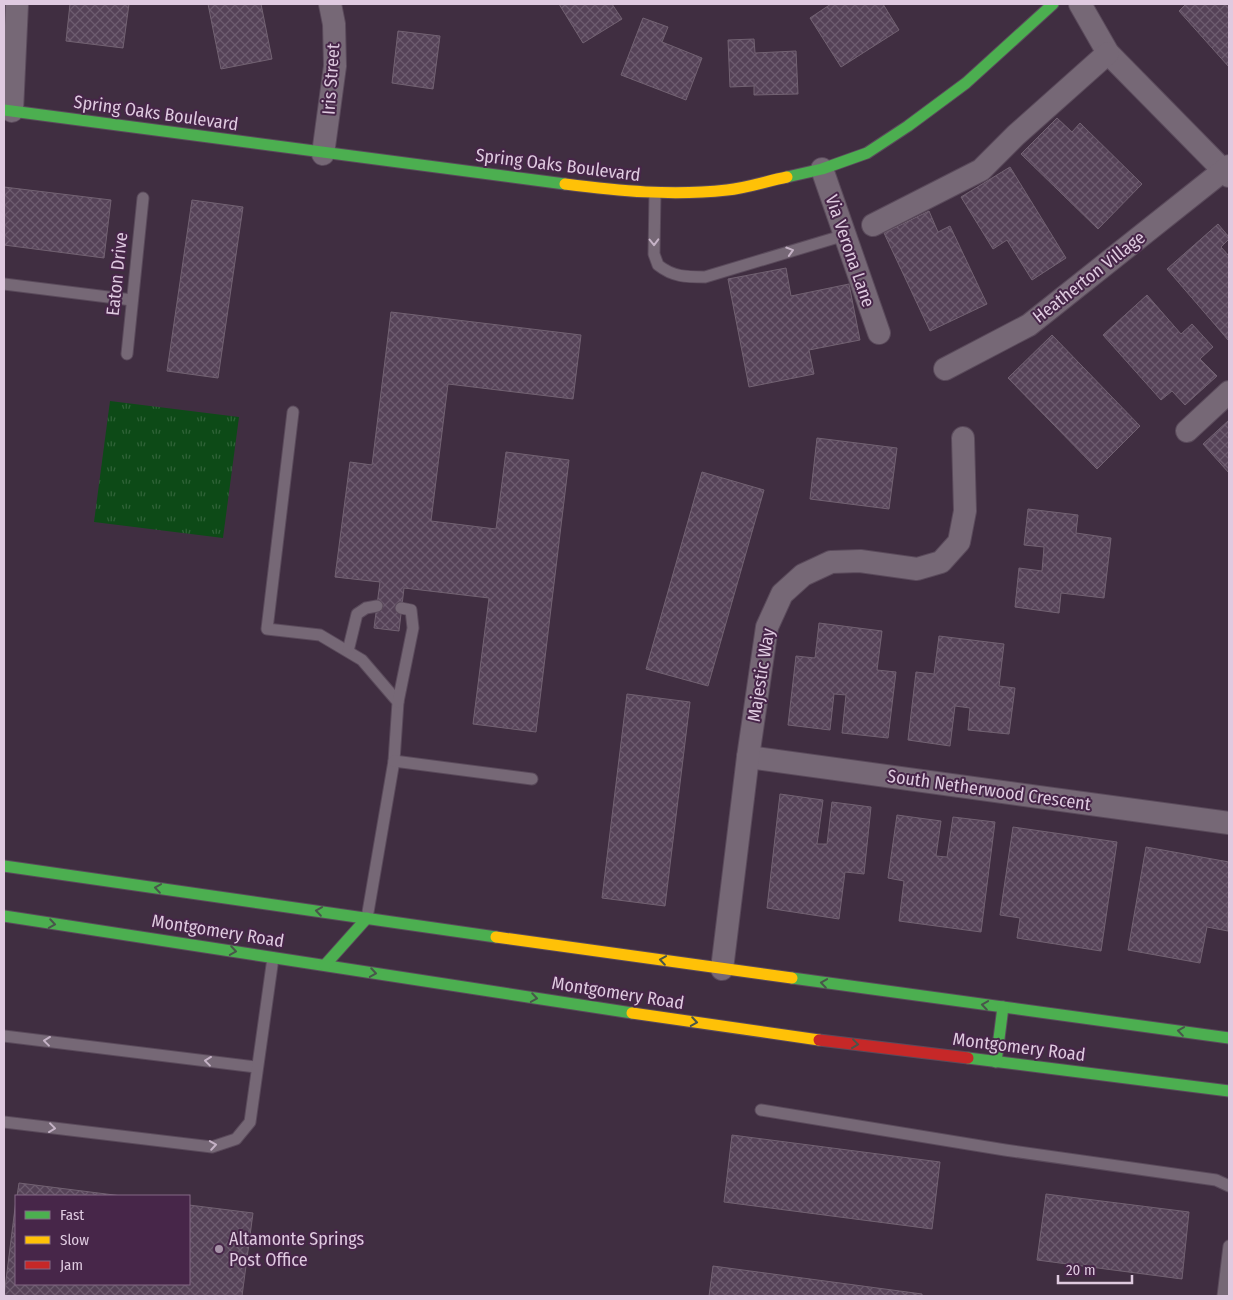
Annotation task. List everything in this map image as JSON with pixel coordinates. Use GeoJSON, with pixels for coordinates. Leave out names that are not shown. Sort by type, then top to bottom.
{"type":"FeatureCollection","features":[{"type":"Feature","properties":{"kind":"main road","name":"Spring Oaks Boulevard"},"geometry":{"type":"LineString","coordinates":[[8,111],[604,190],[670,194],[728,190],[822,169],[867,153],[908,126],[966,83],[1053,4]]}},
{"type":"Feature","properties":{"kind":"main road","name":"Montgomery Road"},"geometry":{"type":"LineString","coordinates":[[4,866],[722,969],[1229,1038]]}},
{"type":"Feature","properties":{"kind":"main road","name":"Montgomery Road"},"geometry":{"type":"LineString","coordinates":[[4,916],[755,1032],[1229,1091]]}},
{"type":"Feature","properties":{"kind":"main road"},"geometry":{"type":"LineString","coordinates":[[325,966],[367,918]]}},
{"type":"Feature","properties":{"kind":"main road"},"geometry":{"type":"LineString","coordinates":[[996,1062],[1003,1007]]}},
{"type":"Feature","properties":{"kind":"street"},"geometry":{"type":"LineString","coordinates":[[8,111],[17,4]]}},
{"type":"Feature","properties":{"kind":"street","name":"Iris Street"},"geometry":{"type":"LineString","coordinates":[[323,154],[335,66],[334,24],[330,4]]}},
{"type":"Feature","properties":{"kind":"street","name":"Heatherton Village"},"geometry":{"type":"LineString","coordinates":[[945,369],[1030,325],[1227,171],[1108,52],[1080,4]]}},
{"type":"Feature","properties":{"kind":"street"},"geometry":{"type":"LineString","coordinates":[[873,225],[981,170],[1016,135],[1108,52]]}},
{"type":"Feature","properties":{"kind":"street","name":"Via Verona Lane"},"geometry":{"type":"LineString","coordinates":[[822,169],[879,333]]}},
{"type":"Feature","properties":{"kind":"street"},"geometry":{"type":"LineString","coordinates":[[1187,431],[1229,392]]}},
{"type":"Feature","properties":{"kind":"street","name":"Majestic Way"},"geometry":{"type":"LineString","coordinates":[[722,969],[748,757],[768,626],[782,594],[803,575],[830,562],[860,561],[917,569],[941,562],[959,542],[965,511],[963,438]]}},
{"type":"Feature","properties":{"kind":"street","name":"South Netherwood Crescent"},"geometry":{"type":"LineString","coordinates":[[748,757],[1229,823]]}},
{"type":"Feature","properties":{"kind":"lane"},"geometry":{"type":"LineString","coordinates":[[655,193],[654,254],[658,265],[674,275],[705,277],[844,235]]}},
{"type":"Feature","properties":{"kind":"lane","name":"Eaton Drive"},"geometry":{"type":"LineString","coordinates":[[127,354],[143,198]]}},
{"type":"Feature","properties":{"kind":"lane"},"geometry":{"type":"LineString","coordinates":[[4,284],[132,300]]}},
{"type":"Feature","properties":{"kind":"lane"},"geometry":{"type":"LineString","coordinates":[[293,412],[267,629],[320,635],[362,660],[398,702]]}},
{"type":"Feature","properties":{"kind":"lane"},"geometry":{"type":"LineString","coordinates":[[348,651],[358,614],[366,608],[377,606]]}},
{"type":"Feature","properties":{"kind":"lane"},"geometry":{"type":"LineString","coordinates":[[367,918],[394,761],[398,702],[413,628],[411,610],[401,608]]}},
{"type":"Feature","properties":{"kind":"lane"},"geometry":{"type":"LineString","coordinates":[[394,761],[532,779]]}},
{"type":"Feature","properties":{"kind":"lane"},"geometry":{"type":"LineString","coordinates":[[4,1122],[212,1148],[236,1139],[250,1122],[256,1067],[273,958]]}},
{"type":"Feature","properties":{"kind":"lane"},"geometry":{"type":"LineString","coordinates":[[4,1036],[256,1067]]}},
{"type":"Feature","properties":{"kind":"lane"},"geometry":{"type":"LineString","coordinates":[[761,1110],[1005,1150],[1216,1180],[1229,1186]]}},
{"type":"Feature","properties":{"kind":"lane"},"geometry":{"type":"LineString","coordinates":[[1223,1296],[1229,1246]]}},
{"type":"Feature","properties":{"kind":"green space"},"geometry":{"type":"Polygon","coordinates":[[[110,401],[239,417],[223,538],[94,522],[110,401]]]}},
{"type":"Feature","properties":{"kind":"building"},"geometry":{"type":"Polygon","coordinates":[[[70,4],[129,4],[123,48],[66,41],[70,4]]]}},
{"type":"Feature","properties":{"kind":"building"},"geometry":{"type":"Polygon","coordinates":[[[208,4],[261,4],[272,59],[221,69],[208,4]]]}},
{"type":"Feature","properties":{"kind":"building"},"geometry":{"type":"Polygon","coordinates":[[[559,4],[612,4],[622,19],[583,43],[559,4]]]}},
{"type":"Feature","properties":{"kind":"building"},"geometry":{"type":"Polygon","coordinates":[[[831,4],[883,4],[899,30],[841,67],[810,18],[831,4]]]}},
{"type":"Feature","properties":{"kind":"building"},"geometry":{"type":"Polygon","coordinates":[[[1186,4],[1229,4],[1229,67],[1179,11],[1186,4]]]}},
{"type":"Feature","properties":{"kind":"building"},"geometry":{"type":"Polygon","coordinates":[[[643,18],[668,27],[662,42],[702,58],[686,100],[621,75],[643,18]]]}},
{"type":"Feature","properties":{"kind":"building"},"geometry":{"type":"Polygon","coordinates":[[[398,31],[440,36],[433,89],[392,83],[398,31]]]}},
{"type":"Feature","properties":{"kind":"building"},"geometry":{"type":"Polygon","coordinates":[[[754,39],[755,53],[796,51],[798,94],[754,95],[754,86],[730,87],[728,40],[754,39]]]}},
{"type":"Feature","properties":{"kind":"building"},"geometry":{"type":"Polygon","coordinates":[[[1057,118],[1072,132],[1080,123],[1142,184],[1098,229],[1021,154],[1057,118]]]}},
{"type":"Feature","properties":{"kind":"building"},"geometry":{"type":"Polygon","coordinates":[[[1010,167],[1066,258],[1032,280],[1007,240],[993,249],[961,197],[1010,167]]]}},
{"type":"Feature","properties":{"kind":"building"},"geometry":{"type":"Polygon","coordinates":[[[4,187],[111,200],[104,258],[4,245],[4,187]]]}},
{"type":"Feature","properties":{"kind":"building"},"geometry":{"type":"Polygon","coordinates":[[[192,200],[243,207],[218,378],[167,371],[192,200]]]}},
{"type":"Feature","properties":{"kind":"building"},"geometry":{"type":"Polygon","coordinates":[[[929,211],[938,232],[950,226],[987,304],[930,331],[884,233],[929,211]]]}},
{"type":"Feature","properties":{"kind":"building"},"geometry":{"type":"Polygon","coordinates":[[[1218,224],[1229,237],[1221,247],[1229,256],[1229,341],[1167,269],[1218,224]]]}},
{"type":"Feature","properties":{"kind":"building"},"geometry":{"type":"Polygon","coordinates":[[[786,268],[791,296],[849,284],[860,340],[809,350],[814,374],[749,387],[728,279],[786,268]]]}},
{"type":"Feature","properties":{"kind":"building"},"geometry":{"type":"Polygon","coordinates":[[[1147,295],[1181,334],[1192,324],[1213,347],[1200,359],[1217,376],[1185,405],[1172,391],[1161,400],[1103,335],[1147,295]]]}},
{"type":"Feature","properties":{"kind":"building"},"geometry":{"type":"Polygon","coordinates":[[[391,312],[581,335],[573,399],[448,384],[431,521],[496,529],[506,452],[569,460],[536,732],[473,724],[489,598],[404,588],[399,631],[374,628],[380,582],[335,577],[350,462],[372,465],[391,312]]]}},
{"type":"Feature","properties":{"kind":"building"},"geometry":{"type":"Polygon","coordinates":[[[1052,335],[1140,426],[1097,469],[1008,378],[1052,335]]]}},
{"type":"Feature","properties":{"kind":"building"},"geometry":{"type":"Polygon","coordinates":[[[1229,420],[1229,473],[1203,444],[1229,420]]]}},
{"type":"Feature","properties":{"kind":"building"},"geometry":{"type":"Polygon","coordinates":[[[817,438],[897,448],[889,509],[810,499],[817,438]]]}},
{"type":"Feature","properties":{"kind":"building"},"geometry":{"type":"Polygon","coordinates":[[[702,472],[764,490],[708,686],[646,669],[702,472]]]}},
{"type":"Feature","properties":{"kind":"building"},"geometry":{"type":"Polygon","coordinates":[[[1028,509],[1078,515],[1076,533],[1111,538],[1104,598],[1061,593],[1059,613],[1015,607],[1019,568],[1042,571],[1044,547],[1024,545],[1028,509]]]}},
{"type":"Feature","properties":{"kind":"building"},"geometry":{"type":"Polygon","coordinates":[[[819,623],[882,631],[877,670],[896,672],[888,738],[842,733],[846,695],[834,694],[830,730],[788,725],[796,656],[815,658],[819,623]]]}},
{"type":"Feature","properties":{"kind":"building"},"geometry":{"type":"Polygon","coordinates":[[[939,636],[1004,644],[999,686],[1015,688],[1009,734],[968,730],[970,708],[955,706],[950,746],[908,740],[916,672],[934,674],[939,636]]]}},
{"type":"Feature","properties":{"kind":"building"},"geometry":{"type":"Polygon","coordinates":[[[627,694],[690,702],[665,906],[602,898],[627,694]]]}},
{"type":"Feature","properties":{"kind":"building"},"geometry":{"type":"Polygon","coordinates":[[[780,794],[823,800],[817,844],[827,844],[832,802],[871,807],[864,874],[845,872],[839,919],[767,908],[780,794]]]}},
{"type":"Feature","properties":{"kind":"building"},"geometry":{"type":"Polygon","coordinates":[[[897,815],[941,821],[936,856],[947,857],[953,817],[995,822],[981,932],[899,921],[904,881],[888,878],[897,815]]]}},
{"type":"Feature","properties":{"kind":"building"},"geometry":{"type":"Polygon","coordinates":[[[1013,827],[1117,842],[1101,951],[1017,938],[1020,918],[1000,915],[1013,827]]]}},
{"type":"Feature","properties":{"kind":"building"},"geometry":{"type":"Polygon","coordinates":[[[1146,847],[1229,862],[1228,931],[1207,927],[1200,963],[1128,950],[1146,847]]]}},
{"type":"Feature","properties":{"kind":"building"},"geometry":{"type":"Polygon","coordinates":[[[732,1135],[940,1162],[932,1229],[724,1202],[732,1135]]]}},
{"type":"Feature","properties":{"kind":"building"},"geometry":{"type":"Polygon","coordinates":[[[19,1183],[114,1195],[17,1195],[19,1183]]]}},
{"type":"Feature","properties":{"kind":"building"},"geometry":{"type":"Polygon","coordinates":[[[1046,1194],[1189,1212],[1182,1279],[1037,1260],[1046,1194]]]}},
{"type":"Feature","properties":{"kind":"building","name":"Altamonte Springs Post Office"},"geometry":{"type":"Polygon","coordinates":[[[190,1205],[253,1213],[242,1296],[4,1296],[15,1208],[15,1285],[190,1285],[190,1205]]]}},
{"type":"Feature","properties":{"kind":"building"},"geometry":{"type":"Polygon","coordinates":[[[713,1266],[922,1294],[922,1296],[709,1296],[713,1266]]]}},
{"type":"Feature","properties":{"kind":"traffic: fast"},"geometry":{"type":"LineString","coordinates":[[787,177],[822,169],[867,153],[908,126],[966,83],[1053,4]]}},
{"type":"Feature","properties":{"kind":"traffic: fast"},"geometry":{"type":"LineString","coordinates":[[4,110],[565,184]]}},
{"type":"Feature","properties":{"kind":"traffic: fast"},"geometry":{"type":"LineString","coordinates":[[4,866],[496,937]]}},
{"type":"Feature","properties":{"kind":"traffic: fast"},"geometry":{"type":"LineString","coordinates":[[4,916],[632,1013]]}},
{"type":"Feature","properties":{"kind":"traffic: fast"},"geometry":{"type":"LineString","coordinates":[[325,965],[367,918]]}},
{"type":"Feature","properties":{"kind":"traffic: fast"},"geometry":{"type":"LineString","coordinates":[[792,978],[1229,1038]]}},
{"type":"Feature","properties":{"kind":"traffic: fast"},"geometry":{"type":"LineString","coordinates":[[996,1062],[1003,1007]]}},
{"type":"Feature","properties":{"kind":"traffic: fast"},"geometry":{"type":"LineString","coordinates":[[968,1058],[1229,1091]]}},
{"type":"Feature","properties":{"kind":"traffic: slow"},"geometry":{"type":"LineString","coordinates":[[565,184],[625,191],[686,193],[734,189],[787,177]]}},
{"type":"Feature","properties":{"kind":"traffic: slow"},"geometry":{"type":"LineString","coordinates":[[496,937],[792,978]]}},
{"type":"Feature","properties":{"kind":"traffic: slow"},"geometry":{"type":"LineString","coordinates":[[632,1013],[819,1040]]}},
{"type":"Feature","properties":{"kind":"traffic: jam"},"geometry":{"type":"LineString","coordinates":[[819,1040],[968,1058]]}},
{"type":"Feature","properties":{"kind":"place","name":"Altamonte Springs Post Office"},"geometry":{"type":"Point","coordinates":[219,1249]}}]}
